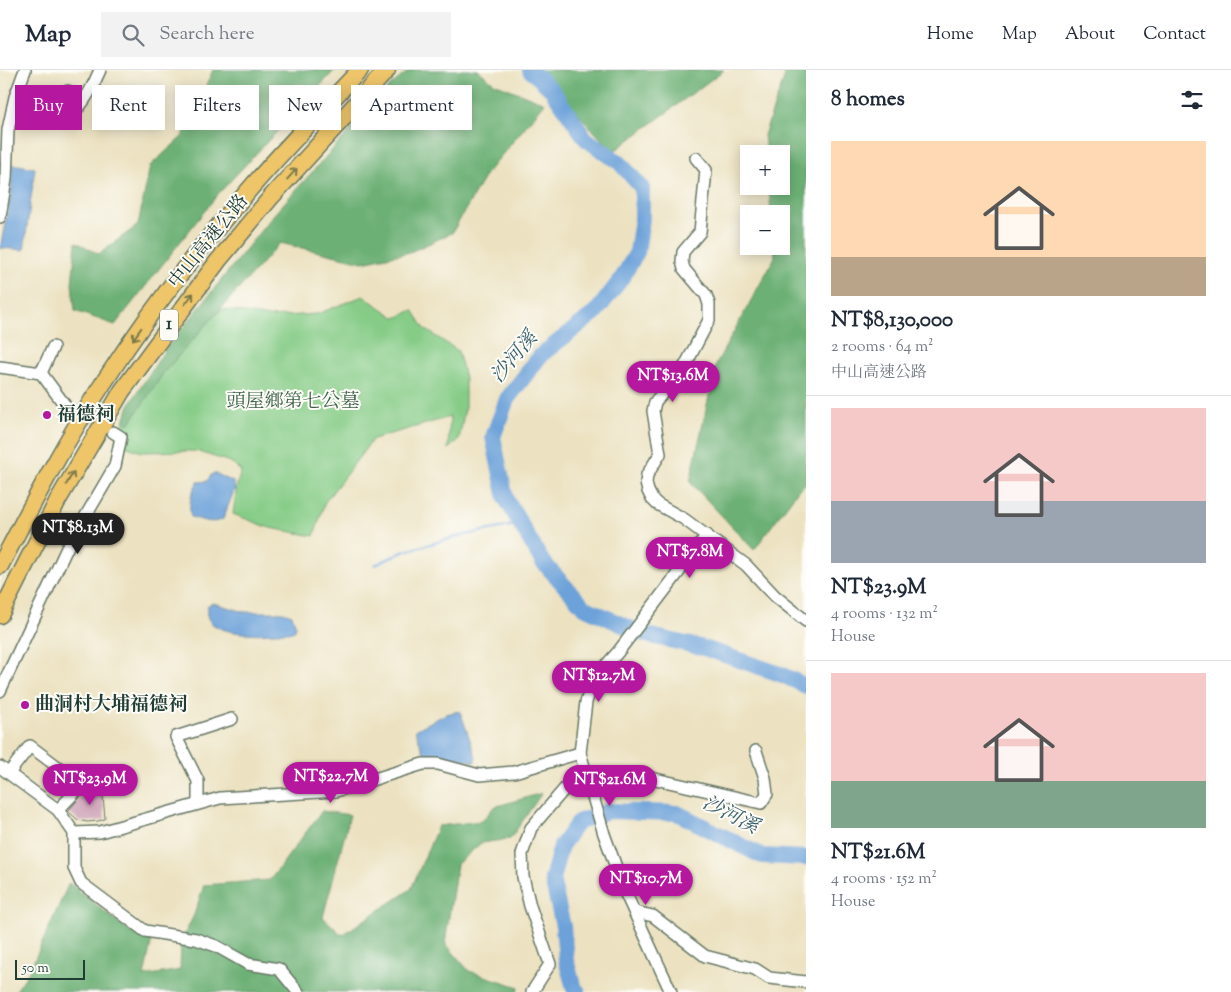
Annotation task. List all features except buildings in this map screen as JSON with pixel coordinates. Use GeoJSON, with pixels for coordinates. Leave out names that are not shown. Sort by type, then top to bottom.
{"type":"FeatureCollection","features":[{"type":"Feature","properties":{"kind":"highway","name":"中山高速公路"},"geometry":{"type":"LineString","coordinates":[[0,566],[73,431],[148,317],[201,248],[254,184],[360,70]]}},
{"type":"Feature","properties":{"kind":"highway","name":"中山高速公路"},"geometry":{"type":"LineString","coordinates":[[0,615],[58,500],[122,391],[218,261],[291,175],[387,70]]}},
{"type":"Feature","properties":{"kind":"street"},"geometry":{"type":"LineString","coordinates":[[0,217],[8,130],[24,70]]}},
{"type":"Feature","properties":{"kind":"street"},"geometry":{"type":"LineString","coordinates":[[82,102],[100,70]]}},
{"type":"Feature","properties":{"kind":"street"},"geometry":{"type":"LineString","coordinates":[[696,158],[706,170],[700,232],[683,252],[682,261],[684,269],[706,295],[710,304],[709,320],[685,366],[656,402],[654,411],[660,454],[651,468],[646,483],[652,498],[657,504],[684,519],[746,565],[775,596],[806,621]]}},
{"type":"Feature","properties":{"kind":"street"},"geometry":{"type":"LineString","coordinates":[[41,373],[54,347]]}},
{"type":"Feature","properties":{"kind":"street"},"geometry":{"type":"LineString","coordinates":[[0,367],[41,373],[67,408]]}},
{"type":"Feature","properties":{"kind":"street"},"geometry":{"type":"LineString","coordinates":[[0,691],[67,548],[114,466],[121,436],[113,432]]}},
{"type":"Feature","properties":{"kind":"street"},"geometry":{"type":"LineString","coordinates":[[671,992],[625,892],[604,834],[580,753],[586,702],[594,679],[618,652],[707,535]]}},
{"type":"Feature","properties":{"kind":"street"},"geometry":{"type":"LineString","coordinates":[[198,803],[198,781],[176,737],[232,719]]}},
{"type":"Feature","properties":{"kind":"street"},"geometry":{"type":"LineString","coordinates":[[82,785],[30,746],[5,770],[58,810],[74,833],[74,868],[81,883],[145,931],[196,939],[216,946],[248,964],[279,969],[298,992]]}},
{"type":"Feature","properties":{"kind":"street"},"geometry":{"type":"LineString","coordinates":[[532,992],[550,964],[530,906],[523,877],[522,854],[530,828],[567,786],[588,781],[651,778],[761,803],[767,794],[765,778],[756,751]]}},
{"type":"Feature","properties":{"kind":"street"},"geometry":{"type":"LineString","coordinates":[[74,833],[100,832],[220,798],[336,791],[423,764],[438,764],[479,775],[514,772],[580,753]]}},
{"type":"Feature","properties":{"kind":"street"},"geometry":{"type":"LineString","coordinates":[[58,810],[82,785],[99,777]]}},
{"type":"Feature","properties":{"kind":"street"},"geometry":{"type":"LineString","coordinates":[[635,912],[653,916],[705,956],[755,969],[769,978],[806,982]]}},
{"type":"Feature","properties":{"kind":"green space"},"geometry":{"type":"Polygon","coordinates":[[[213,70],[335,70],[321,85],[269,85],[269,130],[278,130],[218,194],[115,325],[75,311],[72,284],[76,242],[99,254],[138,225],[150,166],[183,136],[186,130],[259,130],[259,85],[206,85],[213,70]]]}},
{"type":"Feature","properties":{"kind":"green space"},"geometry":{"type":"Polygon","coordinates":[[[410,70],[478,70],[494,83],[545,103],[486,174],[452,233],[410,252],[363,262],[280,243],[165,371],[129,424],[124,422],[129,405],[165,350],[275,213],[351,129],[472,130],[472,85],[391,85],[410,70]]]}},
{"type":"Feature","properties":{"kind":"green space"},"geometry":{"type":"Polygon","coordinates":[[[538,70],[724,70],[613,152],[538,70]]]}},
{"type":"Feature","properties":{"kind":"green space"},"geometry":{"type":"Polygon","coordinates":[[[782,70],[806,70],[806,483],[799,489],[754,550],[690,482],[716,364],[775,255],[790,255],[790,205],[770,205],[770,195],[790,195],[790,145],[765,145],[764,135],[785,76],[782,70]]]}},
{"type":"Feature","properties":{"kind":"green space","name":"頭屋鄉第七公墓"},"geometry":{"type":"Polygon","coordinates":[[[363,296],[396,318],[413,310],[425,329],[458,351],[465,378],[465,408],[459,440],[448,449],[450,417],[373,439],[325,502],[314,536],[270,528],[233,514],[241,471],[230,462],[196,451],[141,452],[117,443],[129,405],[199,329],[222,309],[269,317],[317,314],[363,296]]]}},
{"type":"Feature","properties":{"kind":"green space"},"geometry":{"type":"Polygon","coordinates":[[[542,793],[510,839],[481,843],[457,864],[445,943],[469,971],[519,987],[517,992],[15,992],[29,972],[69,883],[129,931],[152,939],[144,976],[180,970],[181,942],[194,915],[204,885],[270,880],[322,811],[350,815],[323,917],[342,935],[411,889],[438,826],[482,821],[494,807],[542,793]]]}},
{"type":"Feature","properties":{"kind":"water"},"geometry":{"type":"Polygon","coordinates":[[[12,164],[35,168],[24,250],[0,248],[11,194],[12,164]]]}},
{"type":"Feature","properties":{"kind":"water"},"geometry":{"type":"Polygon","coordinates":[[[212,474],[217,474],[233,482],[235,488],[223,519],[211,522],[191,517],[190,503],[198,482],[207,481],[212,474]]]}},
{"type":"Feature","properties":{"kind":"water"},"geometry":{"type":"Polygon","coordinates":[[[213,603],[245,612],[283,612],[292,615],[296,626],[294,631],[255,634],[225,630],[214,625],[207,617],[208,605],[213,603]]]}},
{"type":"Feature","properties":{"kind":"water"},"geometry":{"type":"Polygon","coordinates":[[[460,711],[476,757],[475,762],[440,754],[424,753],[415,730],[446,714],[460,711]]]}},
{"type":"Feature","properties":{"kind":"waterway","name":"沙河溪"},"geometry":{"type":"LineString","coordinates":[[530,70],[552,90],[586,139],[620,163],[642,188],[642,219],[637,252],[622,278],[596,312],[541,355],[507,399],[493,437],[506,499],[542,561],[584,607],[642,634],[704,648],[780,674],[806,686]]}},
{"type":"Feature","properties":{"kind":"waterway"},"geometry":{"type":"LineString","coordinates":[[375,565],[405,551],[460,536],[520,524]]}},
{"type":"Feature","properties":{"kind":"waterway","name":"沙河溪"},"geometry":{"type":"LineString","coordinates":[[578,992],[574,988],[566,960],[563,926],[552,879],[561,846],[578,822],[608,811],[677,813],[762,856],[806,858]]}},
{"type":"Feature","properties":{"kind":"tunnel"},"geometry":{"type":"LineString","coordinates":[[67,408],[107,429]]}},
{"type":"Feature","properties":{"kind":"place","name":"福德祠"},"geometry":{"type":"Point","coordinates":[47,415]}},
{"type":"Feature","properties":{"kind":"place","name":"曲洞村大埔福德祠"},"geometry":{"type":"Point","coordinates":[25,705]}}]}
